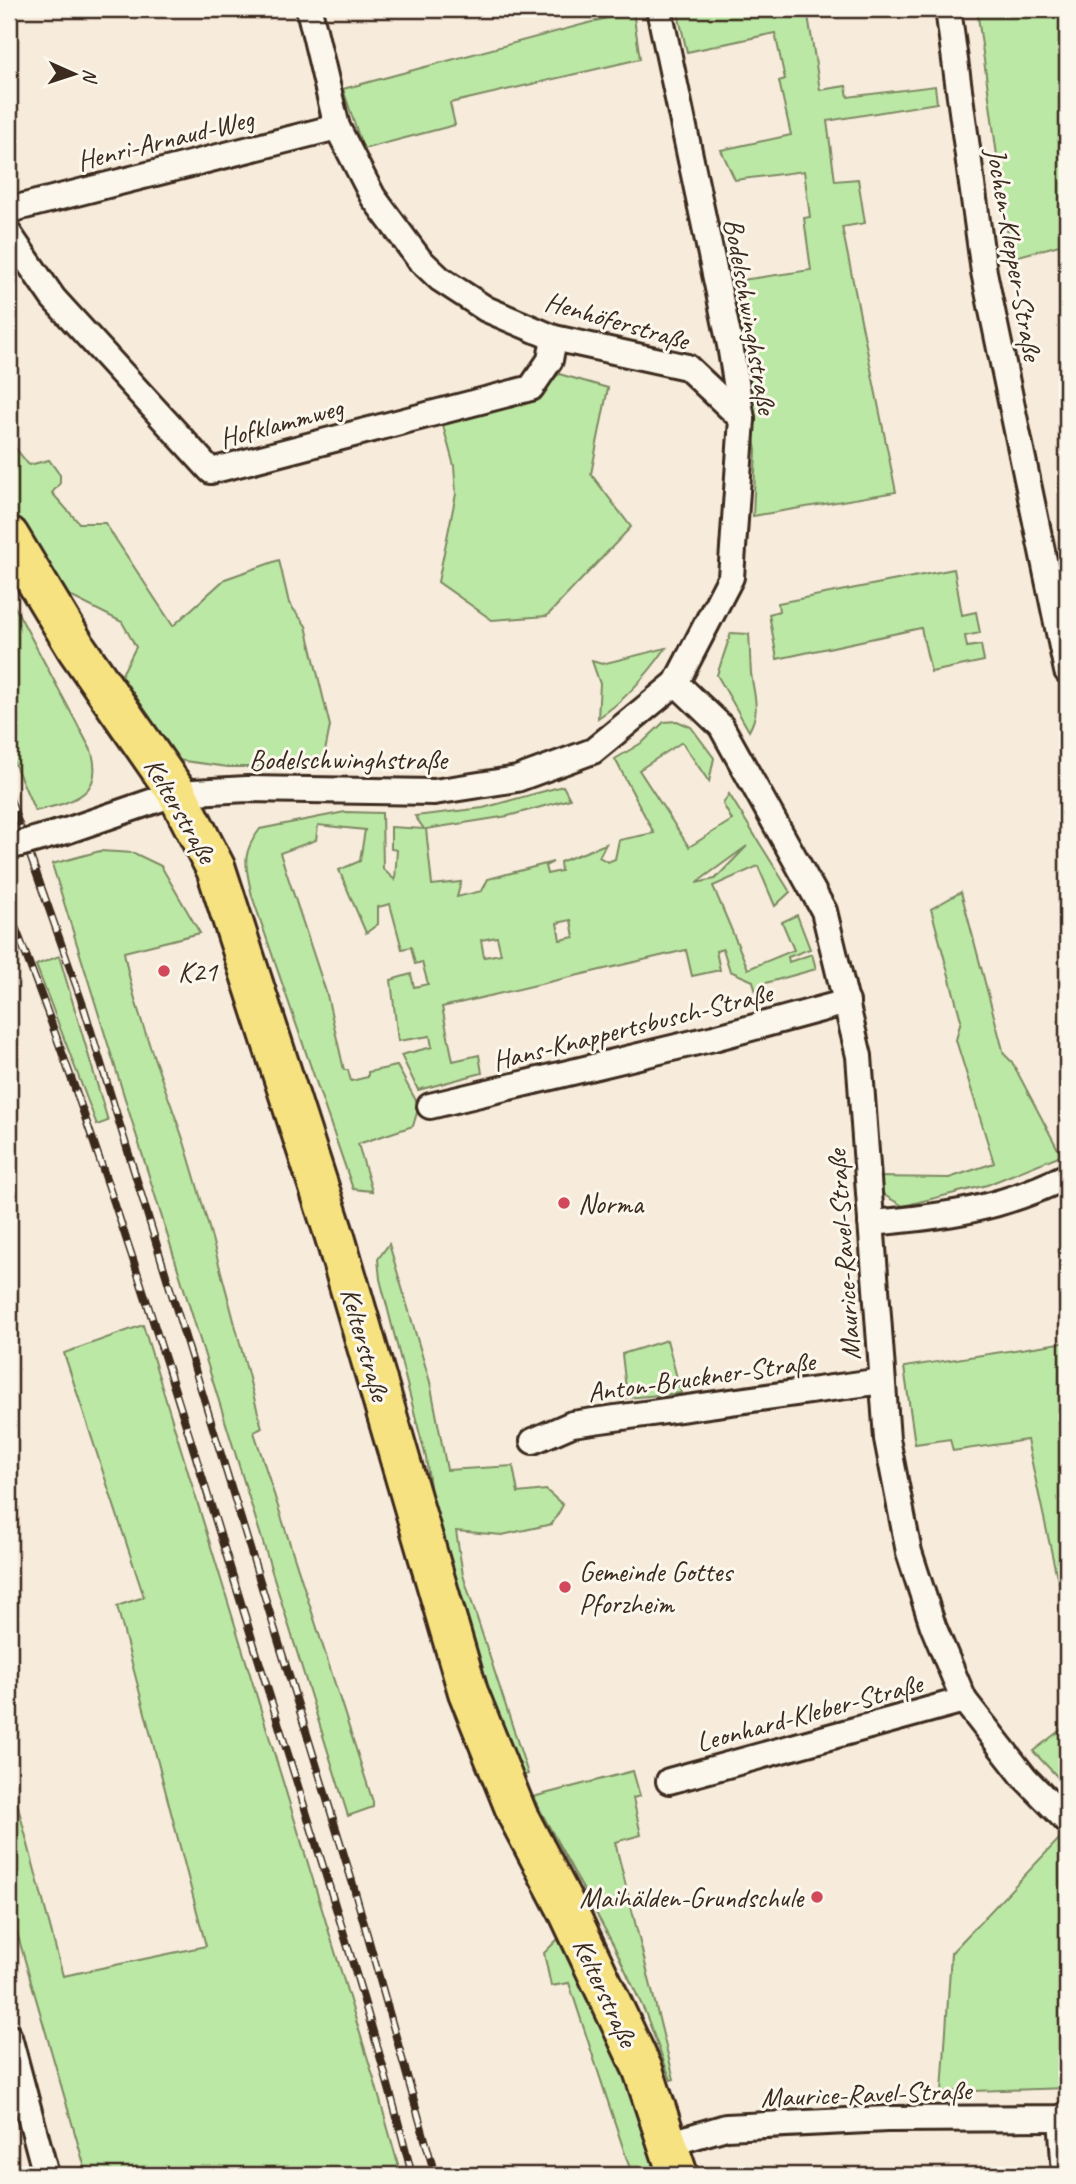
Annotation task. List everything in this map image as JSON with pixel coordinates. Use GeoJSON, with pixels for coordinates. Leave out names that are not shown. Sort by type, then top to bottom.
{"type":"FeatureCollection","features":[{"type":"Feature","properties":{"kind":"main road","name":"Kelterstraße"},"geometry":{"type":"LineString","coordinates":[[9,536],[76,649],[177,793],[216,869],[335,1237],[441,1605],[481,1726],[518,1816],[617,2011],[643,2070],[673,2160]]}},
{"type":"Feature","properties":{"kind":"street","name":"Henhöferstraße"},"geometry":{"type":"LineString","coordinates":[[309,9],[337,128],[373,197],[419,259],[440,279],[486,309],[555,338],[687,367],[742,419]]}},
{"type":"Feature","properties":{"kind":"street","name":"Bodelschwinghstraße"},"geometry":{"type":"LineString","coordinates":[[9,848],[177,793],[247,789],[434,792],[517,779],[593,751],[676,683],[731,577],[742,419],[730,345],[659,9]]}},
{"type":"Feature","properties":{"kind":"street","name":"Jochen-Klepper-Straße"},"geometry":{"type":"LineString","coordinates":[[948,9],[984,272],[1067,671]]}},
{"type":"Feature","properties":{"kind":"street","name":"Henri-Arnaud-Weg"},"geometry":{"type":"LineString","coordinates":[[9,210],[176,165],[337,128]]}},
{"type":"Feature","properties":{"kind":"street","name":"Hofklammweg"},"geometry":{"type":"LineString","coordinates":[[9,234],[53,298],[211,471],[531,388],[550,360],[555,338]]}},
{"type":"Feature","properties":{"kind":"street","name":"Maurice-Ravel-Straße"},"geometry":{"type":"LineString","coordinates":[[676,683],[721,726],[824,911],[859,1056],[887,1439],[909,1552],[933,1626],[964,1700],[1025,1778],[1067,1821]]}},
{"type":"Feature","properties":{"kind":"street","name":"Hans-Knappertsbusch-Straße"},"geometry":{"type":"LineString","coordinates":[[430,1106],[714,1038],[847,1002]]}},
{"type":"Feature","properties":{"kind":"street"},"geometry":{"type":"LineString","coordinates":[[871,1223],[990,1208],[1035,1192],[1067,1176]]}},
{"type":"Feature","properties":{"kind":"street","name":"Anton-Bruckner-Straße"},"geometry":{"type":"LineString","coordinates":[[533,1441],[572,1424],[882,1381]]}},
{"type":"Feature","properties":{"kind":"street","name":"Leonhard-Kleber-Straße"},"geometry":{"type":"LineString","coordinates":[[669,1781],[964,1700]]}},
{"type":"Feature","properties":{"kind":"street"},"geometry":{"type":"LineString","coordinates":[[9,2037],[46,2175]]}},
{"type":"Feature","properties":{"kind":"street","name":"Maurice-Ravel-Straße"},"geometry":{"type":"LineString","coordinates":[[673,2160],[726,2127],[887,2119],[1064,2116]]}},
{"type":"Feature","properties":{"kind":"street"},"geometry":{"type":"LineString","coordinates":[[1064,2116],[1065,2175]]}},
{"type":"Feature","properties":{"kind":"green space"},"geometry":{"type":"Polygon","coordinates":[[[677,9],[807,9],[820,90],[846,86],[848,97],[935,86],[937,103],[827,121],[835,181],[858,179],[865,223],[842,227],[896,492],[753,516],[756,450],[723,272],[738,268],[742,280],[811,270],[804,218],[810,217],[804,171],[735,180],[721,150],[791,135],[779,81],[785,79],[775,33],[687,52],[677,9]]]}},
{"type":"Feature","properties":{"kind":"green space"},"geometry":{"type":"Polygon","coordinates":[[[977,9],[1067,9],[1067,243],[1011,258],[977,9]]]}},
{"type":"Feature","properties":{"kind":"green space"},"geometry":{"type":"Polygon","coordinates":[[[633,11],[640,59],[450,103],[455,125],[363,149],[343,89],[633,11]]]}},
{"type":"Feature","properties":{"kind":"green space"},"geometry":{"type":"Polygon","coordinates":[[[559,374],[608,388],[591,474],[631,527],[547,616],[492,620],[438,582],[456,494],[454,466],[442,422],[530,399],[559,374]]]}},
{"type":"Feature","properties":{"kind":"green space"},"geometry":{"type":"Polygon","coordinates":[[[9,440],[29,465],[49,460],[60,475],[60,483],[52,493],[79,523],[105,523],[173,626],[225,579],[279,560],[289,603],[306,626],[330,726],[322,767],[228,767],[177,760],[119,680],[136,647],[122,622],[58,590],[9,506],[9,440]]]}},
{"type":"Feature","properties":{"kind":"green space"},"geometry":{"type":"Polygon","coordinates":[[[954,569],[962,615],[976,612],[980,633],[965,636],[967,647],[981,645],[984,661],[931,672],[921,628],[777,659],[769,614],[779,611],[778,603],[954,569]]]}},
{"type":"Feature","properties":{"kind":"green space"},"geometry":{"type":"Polygon","coordinates":[[[9,596],[91,750],[94,765],[94,778],[82,794],[61,804],[35,811],[9,751],[9,596]]]}},
{"type":"Feature","properties":{"kind":"green space"},"geometry":{"type":"Polygon","coordinates":[[[731,633],[749,634],[756,709],[749,731],[717,675],[731,633]]]}},
{"type":"Feature","properties":{"kind":"green space"},"geometry":{"type":"Polygon","coordinates":[[[666,648],[635,686],[598,718],[600,684],[592,661],[602,664],[666,648]]]}},
{"type":"Feature","properties":{"kind":"green space"},"geometry":{"type":"Polygon","coordinates":[[[677,721],[691,727],[714,758],[709,782],[682,742],[639,770],[689,847],[732,820],[723,804],[729,794],[790,892],[775,906],[758,866],[713,886],[748,969],[794,950],[782,922],[797,915],[810,949],[788,957],[789,962],[812,954],[816,969],[762,984],[765,1000],[758,1001],[753,981],[730,971],[723,949],[716,951],[720,970],[692,976],[686,950],[442,1007],[453,1061],[479,1055],[482,1073],[418,1090],[401,1055],[432,1047],[430,1036],[398,1041],[391,980],[411,974],[414,987],[428,984],[422,962],[415,964],[411,947],[402,949],[390,904],[378,907],[378,924],[366,933],[339,870],[360,861],[365,830],[318,825],[316,840],[280,853],[327,995],[344,1070],[348,1070],[351,1081],[368,1077],[368,1072],[397,1066],[419,1106],[413,1126],[358,1144],[372,1191],[353,1189],[252,896],[246,861],[254,838],[260,829],[345,812],[382,813],[383,869],[395,880],[397,850],[391,849],[391,827],[424,829],[415,816],[483,808],[563,786],[570,799],[508,816],[426,829],[432,885],[461,882],[457,897],[482,891],[488,879],[553,862],[545,866],[547,874],[561,871],[560,862],[606,844],[599,857],[608,862],[615,859],[619,840],[654,833],[615,759],[643,742],[664,722],[677,721]],[[747,846],[696,883],[715,879],[747,846]],[[571,920],[557,923],[560,940],[574,937],[571,920]],[[497,937],[481,940],[484,957],[501,954],[497,937]]]}},
{"type":"Feature","properties":{"kind":"green space"},"geometry":{"type":"Polygon","coordinates":[[[100,851],[134,853],[161,866],[200,933],[124,952],[143,1026],[185,1145],[216,1251],[262,1428],[254,1432],[373,1802],[373,1807],[348,1816],[52,864],[100,851]]]}},
{"type":"Feature","properties":{"kind":"green space"},"geometry":{"type":"Polygon","coordinates":[[[961,892],[1004,1054],[1012,1062],[1061,1155],[987,1185],[903,1206],[884,1195],[875,1177],[949,1178],[994,1163],[956,1040],[961,1020],[931,909],[961,892]]]}},
{"type":"Feature","properties":{"kind":"green space"},"geometry":{"type":"Polygon","coordinates":[[[59,956],[108,1121],[97,1125],[36,965],[59,956]]]}},
{"type":"Feature","properties":{"kind":"green space"},"geometry":{"type":"Polygon","coordinates":[[[389,1244],[430,1382],[447,1470],[513,1466],[518,1493],[546,1490],[563,1505],[552,1524],[502,1535],[456,1531],[463,1575],[528,1774],[517,1777],[489,1709],[434,1515],[426,1458],[380,1279],[378,1259],[389,1244]]]}},
{"type":"Feature","properties":{"kind":"green space"},"geometry":{"type":"Polygon","coordinates":[[[143,1325],[401,2175],[87,2175],[9,1905],[9,1773],[63,1976],[206,1946],[117,1606],[144,1597],[64,1353],[143,1325]]]}},
{"type":"Feature","properties":{"kind":"green space"},"geometry":{"type":"Polygon","coordinates":[[[667,1340],[681,1393],[627,1398],[622,1354],[667,1340]]]}},
{"type":"Feature","properties":{"kind":"green space"},"geometry":{"type":"Polygon","coordinates":[[[1067,1342],[1067,1605],[1056,1573],[1027,1440],[953,1451],[950,1439],[915,1444],[904,1367],[1067,1342]]]}},
{"type":"Feature","properties":{"kind":"green space"},"geometry":{"type":"Polygon","coordinates":[[[1067,1725],[1067,1787],[1033,1751],[1067,1725]]]}},
{"type":"Feature","properties":{"kind":"green space"},"geometry":{"type":"Polygon","coordinates":[[[633,1771],[640,1796],[633,1798],[641,1835],[615,1842],[674,2079],[671,2080],[645,2012],[614,1946],[533,1797],[633,1771]]]}},
{"type":"Feature","properties":{"kind":"green space"},"geometry":{"type":"Polygon","coordinates":[[[1060,1838],[1067,1843],[1067,2088],[942,2092],[951,1953],[1060,1838]]]}},
{"type":"Feature","properties":{"kind":"green space"},"geometry":{"type":"Polygon","coordinates":[[[558,1939],[639,2103],[661,2175],[632,2175],[569,1983],[551,1986],[544,1953],[558,1939]]]}},
{"type":"Feature","properties":{"kind":"railway"},"geometry":{"type":"LineString","coordinates":[[9,796],[84,1008],[352,1881],[435,2175]]}},
{"type":"Feature","properties":{"kind":"railway"},"geometry":{"type":"LineString","coordinates":[[9,911],[76,1092],[168,1367],[356,1975],[412,2175]]}},
{"type":"Feature","properties":{"kind":"place","name":"K21"},"geometry":{"type":"Point","coordinates":[164,971]}},
{"type":"Feature","properties":{"kind":"place","name":"Norma"},"geometry":{"type":"Point","coordinates":[564,1203]}},
{"type":"Feature","properties":{"kind":"place","name":"Gemeinde Gottes Pforzheim"},"geometry":{"type":"Point","coordinates":[565,1587]}},
{"type":"Feature","properties":{"kind":"place","name":"Maihälden-Grundschule"},"geometry":{"type":"Point","coordinates":[817,1897]}}]}
